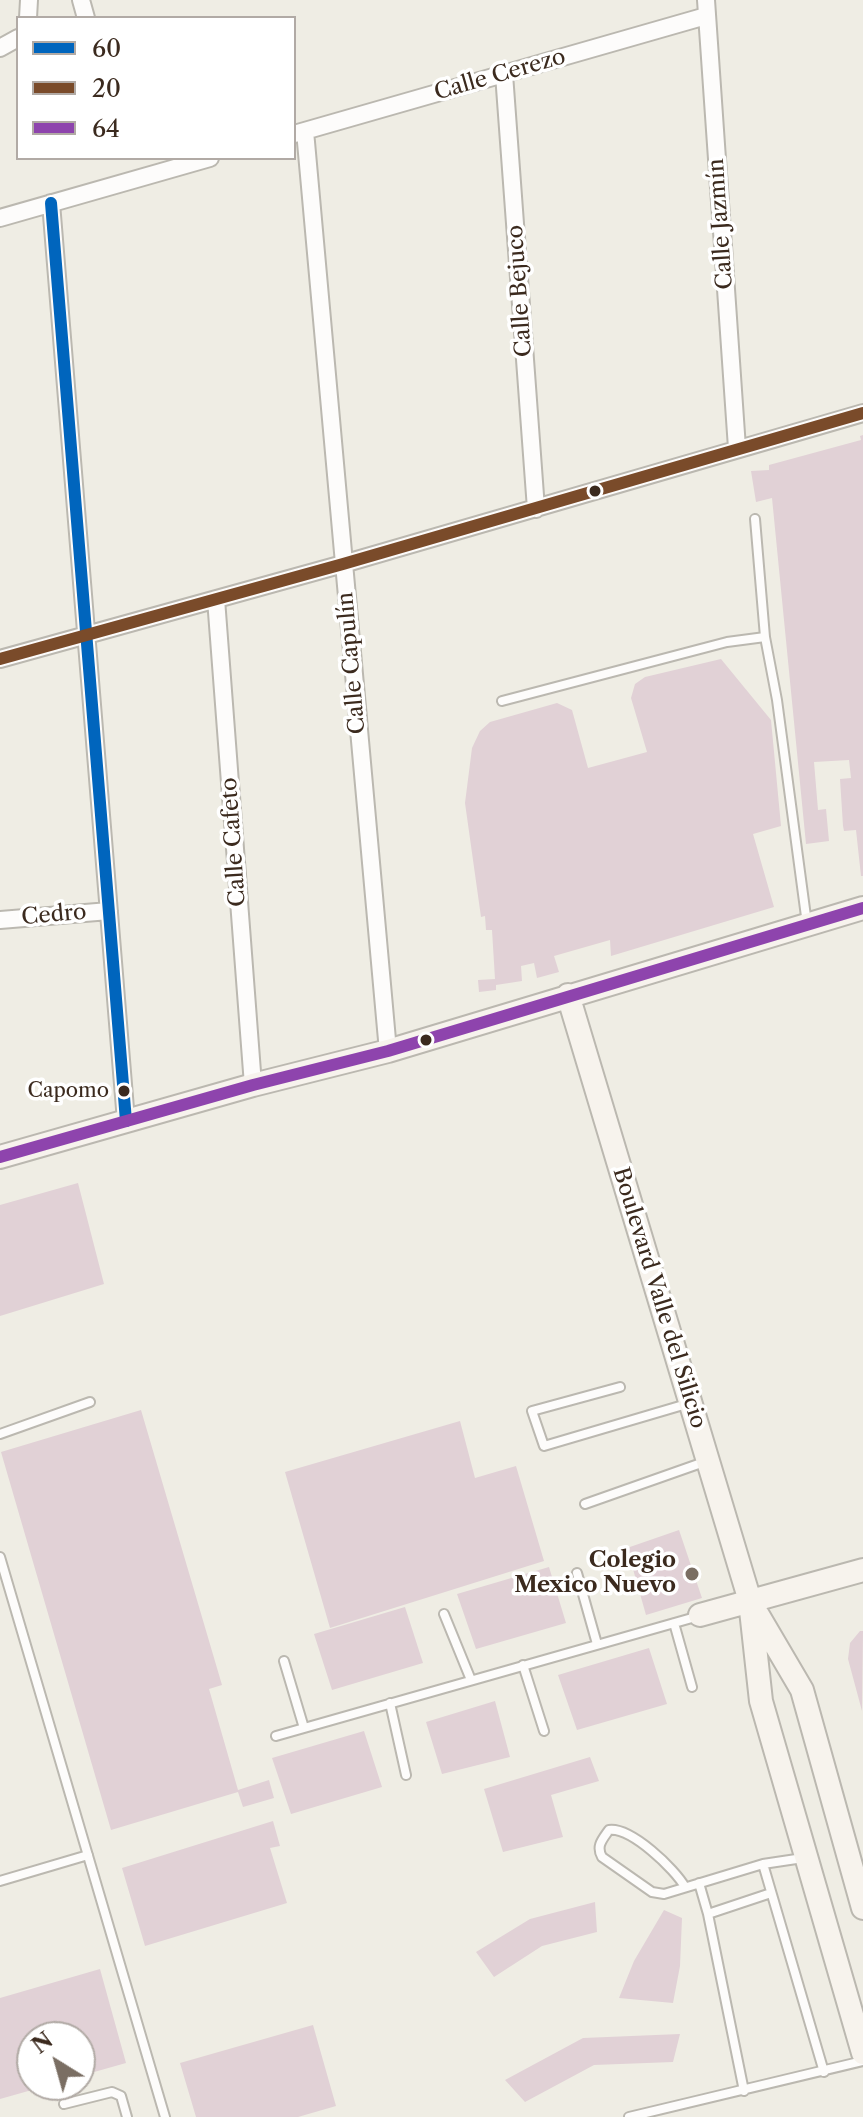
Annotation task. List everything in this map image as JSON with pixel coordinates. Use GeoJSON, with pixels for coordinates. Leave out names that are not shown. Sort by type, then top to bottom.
{"type":"FeatureCollection","features":[{"type":"Feature","properties":{"kind":"main road"},"geometry":{"type":"LineString","coordinates":[[0,1157],[253,1085],[388,1051],[863,908]]}},
{"type":"Feature","properties":{"kind":"main road","name":"Boulevard Valle del Silicio"},"geometry":{"type":"LineString","coordinates":[[568,995],[750,1601],[761,1701],[863,2053]]}},
{"type":"Feature","properties":{"kind":"main road"},"geometry":{"type":"LineString","coordinates":[[700,1615],[863,1570]]}},
{"type":"Feature","properties":{"kind":"main road","name":"Boulevard Valle del Silicio"},"geometry":{"type":"LineString","coordinates":[[750,1601],[802,1690],[863,1908]]}},
{"type":"Feature","properties":{"kind":"street","name":"Calle Cerezo"},"geometry":{"type":"LineString","coordinates":[[300,132],[504,74],[706,8]]}},
{"type":"Feature","properties":{"kind":"street","name":"Calle Jazmín"},"geometry":{"type":"LineString","coordinates":[[706,8],[737,448]]}},
{"type":"Feature","properties":{"kind":"street","name":"Calle Bejuco"},"geometry":{"type":"LineString","coordinates":[[504,74],[536,509]]}},
{"type":"Feature","properties":{"kind":"street","name":"Calle Capulín"},"geometry":{"type":"LineString","coordinates":[[300,132],[388,1051]]}},
{"type":"Feature","properties":{"kind":"street"},"geometry":{"type":"LineString","coordinates":[[0,218],[203,160]]}},
{"type":"Feature","properties":{"kind":"street"},"geometry":{"type":"LineString","coordinates":[[51,203],[126,1121]]}},
{"type":"Feature","properties":{"kind":"street"},"geometry":{"type":"LineString","coordinates":[[0,659],[536,509],[863,413]]}},
{"type":"Feature","properties":{"kind":"street","name":"Calle Cafeto"},"geometry":{"type":"LineString","coordinates":[[216,599],[253,1085]]}},
{"type":"Feature","properties":{"kind":"street","name":"Cedro"},"geometry":{"type":"LineString","coordinates":[[0,920],[109,911]]}},
{"type":"Feature","properties":{"kind":"lane"},"geometry":{"type":"LineString","coordinates":[[755,519],[765,637],[777,700],[807,924]]}},
{"type":"Feature","properties":{"kind":"lane"},"geometry":{"type":"LineString","coordinates":[[502,701],[727,642],[765,637]]}},
{"type":"Feature","properties":{"kind":"lane"},"geometry":{"type":"LineString","coordinates":[[620,1387],[532,1411],[544,1446],[691,1403]]}},
{"type":"Feature","properties":{"kind":"lane"},"geometry":{"type":"LineString","coordinates":[[0,1434],[90,1402]]}},
{"type":"Feature","properties":{"kind":"lane"},"geometry":{"type":"LineString","coordinates":[[585,1504],[708,1461]]}},
{"type":"Feature","properties":{"kind":"lane"},"geometry":{"type":"LineString","coordinates":[[0,1557],[165,2117]]}},
{"type":"Feature","properties":{"kind":"lane"},"geometry":{"type":"LineString","coordinates":[[577,1573],[597,1644]]}},
{"type":"Feature","properties":{"kind":"lane"},"geometry":{"type":"LineString","coordinates":[[444,1614],[471,1680]]}},
{"type":"Feature","properties":{"kind":"lane"},"geometry":{"type":"LineString","coordinates":[[276,1736],[700,1615]]}},
{"type":"Feature","properties":{"kind":"lane"},"geometry":{"type":"LineString","coordinates":[[674,1623],[692,1687]]}},
{"type":"Feature","properties":{"kind":"lane"},"geometry":{"type":"LineString","coordinates":[[284,1661],[304,1728]]}},
{"type":"Feature","properties":{"kind":"lane"},"geometry":{"type":"LineString","coordinates":[[523,1665],[544,1731]]}},
{"type":"Feature","properties":{"kind":"lane"},"geometry":{"type":"LineString","coordinates":[[390,1703],[406,1775]]}},
{"type":"Feature","properties":{"kind":"lane"},"geometry":{"type":"LineString","coordinates":[[685,1887],[671,1867],[623,1831],[609,1830],[600,1843],[602,1857],[652,1892],[664,1894],[763,1864],[808,1857]]}},
{"type":"Feature","properties":{"kind":"lane"},"geometry":{"type":"LineString","coordinates":[[0,1881],[88,1855]]}},
{"type":"Feature","properties":{"kind":"lane"},"geometry":{"type":"LineString","coordinates":[[763,1864],[824,2072]]}},
{"type":"Feature","properties":{"kind":"lane"},"geometry":{"type":"LineString","coordinates":[[699,1883],[744,2091]]}},
{"type":"Feature","properties":{"kind":"lane"},"geometry":{"type":"LineString","coordinates":[[708,1914],[771,1893]]}},
{"type":"Feature","properties":{"kind":"lane"},"geometry":{"type":"LineString","coordinates":[[629,2117],[863,2061]]}},
{"type":"Feature","properties":{"kind":"lane"},"geometry":{"type":"LineString","coordinates":[[64,2104],[112,2092],[121,2096],[127,2117]]}},
{"type":"Feature","properties":{"kind":"building"},"geometry":{"type":"Polygon","coordinates":[[[863,435],[861,876],[856,830],[844,831],[843,826],[840,779],[851,778],[849,760],[814,762],[818,810],[826,809],[829,841],[806,844],[772,498],[756,502],[751,471],[769,470],[769,465],[861,440],[860,436],[863,435]]]}},
{"type":"Feature","properties":{"kind":"building"},"geometry":{"type":"Polygon","coordinates":[[[721,659],[771,720],[781,826],[753,834],[774,907],[611,956],[610,940],[554,956],[559,972],[537,978],[534,963],[521,966],[522,981],[496,985],[496,990],[479,992],[478,980],[495,979],[492,930],[486,930],[485,916],[481,917],[465,803],[472,748],[480,731],[490,722],[557,703],[572,710],[588,768],[647,752],[631,698],[635,684],[645,677],[721,659]]]}},
{"type":"Feature","properties":{"kind":"building"},"geometry":{"type":"Polygon","coordinates":[[[78,1183],[104,1284],[0,1316],[0,1205],[78,1183]]]}},
{"type":"Feature","properties":{"kind":"building"},"geometry":{"type":"Polygon","coordinates":[[[141,1410],[222,1685],[209,1689],[238,1790],[269,1780],[274,1798],[243,1807],[238,1792],[111,1830],[1,1452],[141,1410]]]}},
{"type":"Feature","properties":{"kind":"building"},"geometry":{"type":"Polygon","coordinates":[[[460,1421],[475,1478],[516,1466],[544,1561],[330,1628],[285,1472],[460,1421]]]}},
{"type":"Feature","properties":{"kind":"building"},"geometry":{"type":"Polygon","coordinates":[[[679,1530],[702,1598],[646,1615],[627,1548],[679,1530]]]}},
{"type":"Feature","properties":{"kind":"building"},"geometry":{"type":"Polygon","coordinates":[[[549,1567],[566,1623],[476,1649],[457,1594],[549,1567]]]}},
{"type":"Feature","properties":{"kind":"building"},"geometry":{"type":"Polygon","coordinates":[[[405,1607],[423,1663],[332,1690],[314,1634],[405,1607]]]}},
{"type":"Feature","properties":{"kind":"building"},"geometry":{"type":"Polygon","coordinates":[[[863,1631],[862,1711],[848,1659],[850,1643],[863,1631]]]}},
{"type":"Feature","properties":{"kind":"building"},"geometry":{"type":"Polygon","coordinates":[[[649,1648],[667,1704],[577,1730],[558,1675],[649,1648]]]}},
{"type":"Feature","properties":{"kind":"building"},"geometry":{"type":"Polygon","coordinates":[[[495,1701],[510,1757],[442,1774],[426,1722],[495,1701]]]}},
{"type":"Feature","properties":{"kind":"building"},"geometry":{"type":"Polygon","coordinates":[[[364,1731],[382,1787],[291,1814],[272,1758],[364,1731]]]}},
{"type":"Feature","properties":{"kind":"building"},"geometry":{"type":"Polygon","coordinates":[[[590,1757],[599,1781],[551,1795],[563,1837],[503,1852],[484,1789],[590,1757]]]}},
{"type":"Feature","properties":{"kind":"building"},"geometry":{"type":"Polygon","coordinates":[[[273,1821],[280,1846],[270,1848],[287,1903],[145,1946],[122,1868],[273,1821]]]}},
{"type":"Feature","properties":{"kind":"building"},"geometry":{"type":"Polygon","coordinates":[[[595,1902],[597,1932],[542,1946],[494,1977],[476,1952],[530,1919],[595,1902]]]}},
{"type":"Feature","properties":{"kind":"building"},"geometry":{"type":"Polygon","coordinates":[[[664,1910],[682,1918],[680,1966],[673,2003],[619,1998],[634,1961],[664,1910]]]}},
{"type":"Feature","properties":{"kind":"building"},"geometry":{"type":"Polygon","coordinates":[[[100,1969],[126,2063],[96,2071],[96,2021],[16,2021],[16,2094],[0,2099],[0,1998],[100,1969]]]}},
{"type":"Feature","properties":{"kind":"building"},"geometry":{"type":"Polygon","coordinates":[[[313,2025],[336,2106],[298,2117],[196,2117],[180,2063],[313,2025]]]}},
{"type":"Feature","properties":{"kind":"building"},"geometry":{"type":"Polygon","coordinates":[[[680,2034],[673,2062],[594,2065],[525,2102],[505,2080],[583,2038],[680,2034]]]}},
{"type":"Feature","properties":{"kind":"transit line","name":"60"},"geometry":{"type":"LineString","coordinates":[[51,203],[126,1121]]}},
{"type":"Feature","properties":{"kind":"transit line","name":"20"},"geometry":{"type":"LineString","coordinates":[[0,659],[343,564],[863,413]]}},
{"type":"Feature","properties":{"kind":"transit line","name":"64"},"geometry":{"type":"LineString","coordinates":[[0,1157],[253,1085],[388,1051],[863,908]]}},
{"type":"Feature","properties":{"kind":"place","name":"Capomo"},"geometry":{"type":"Point","coordinates":[124,1091]}},
{"type":"Feature","properties":{"kind":"place","name":"Colegio Mexico Nuevo"},"geometry":{"type":"Point","coordinates":[692,1574]}}]}
